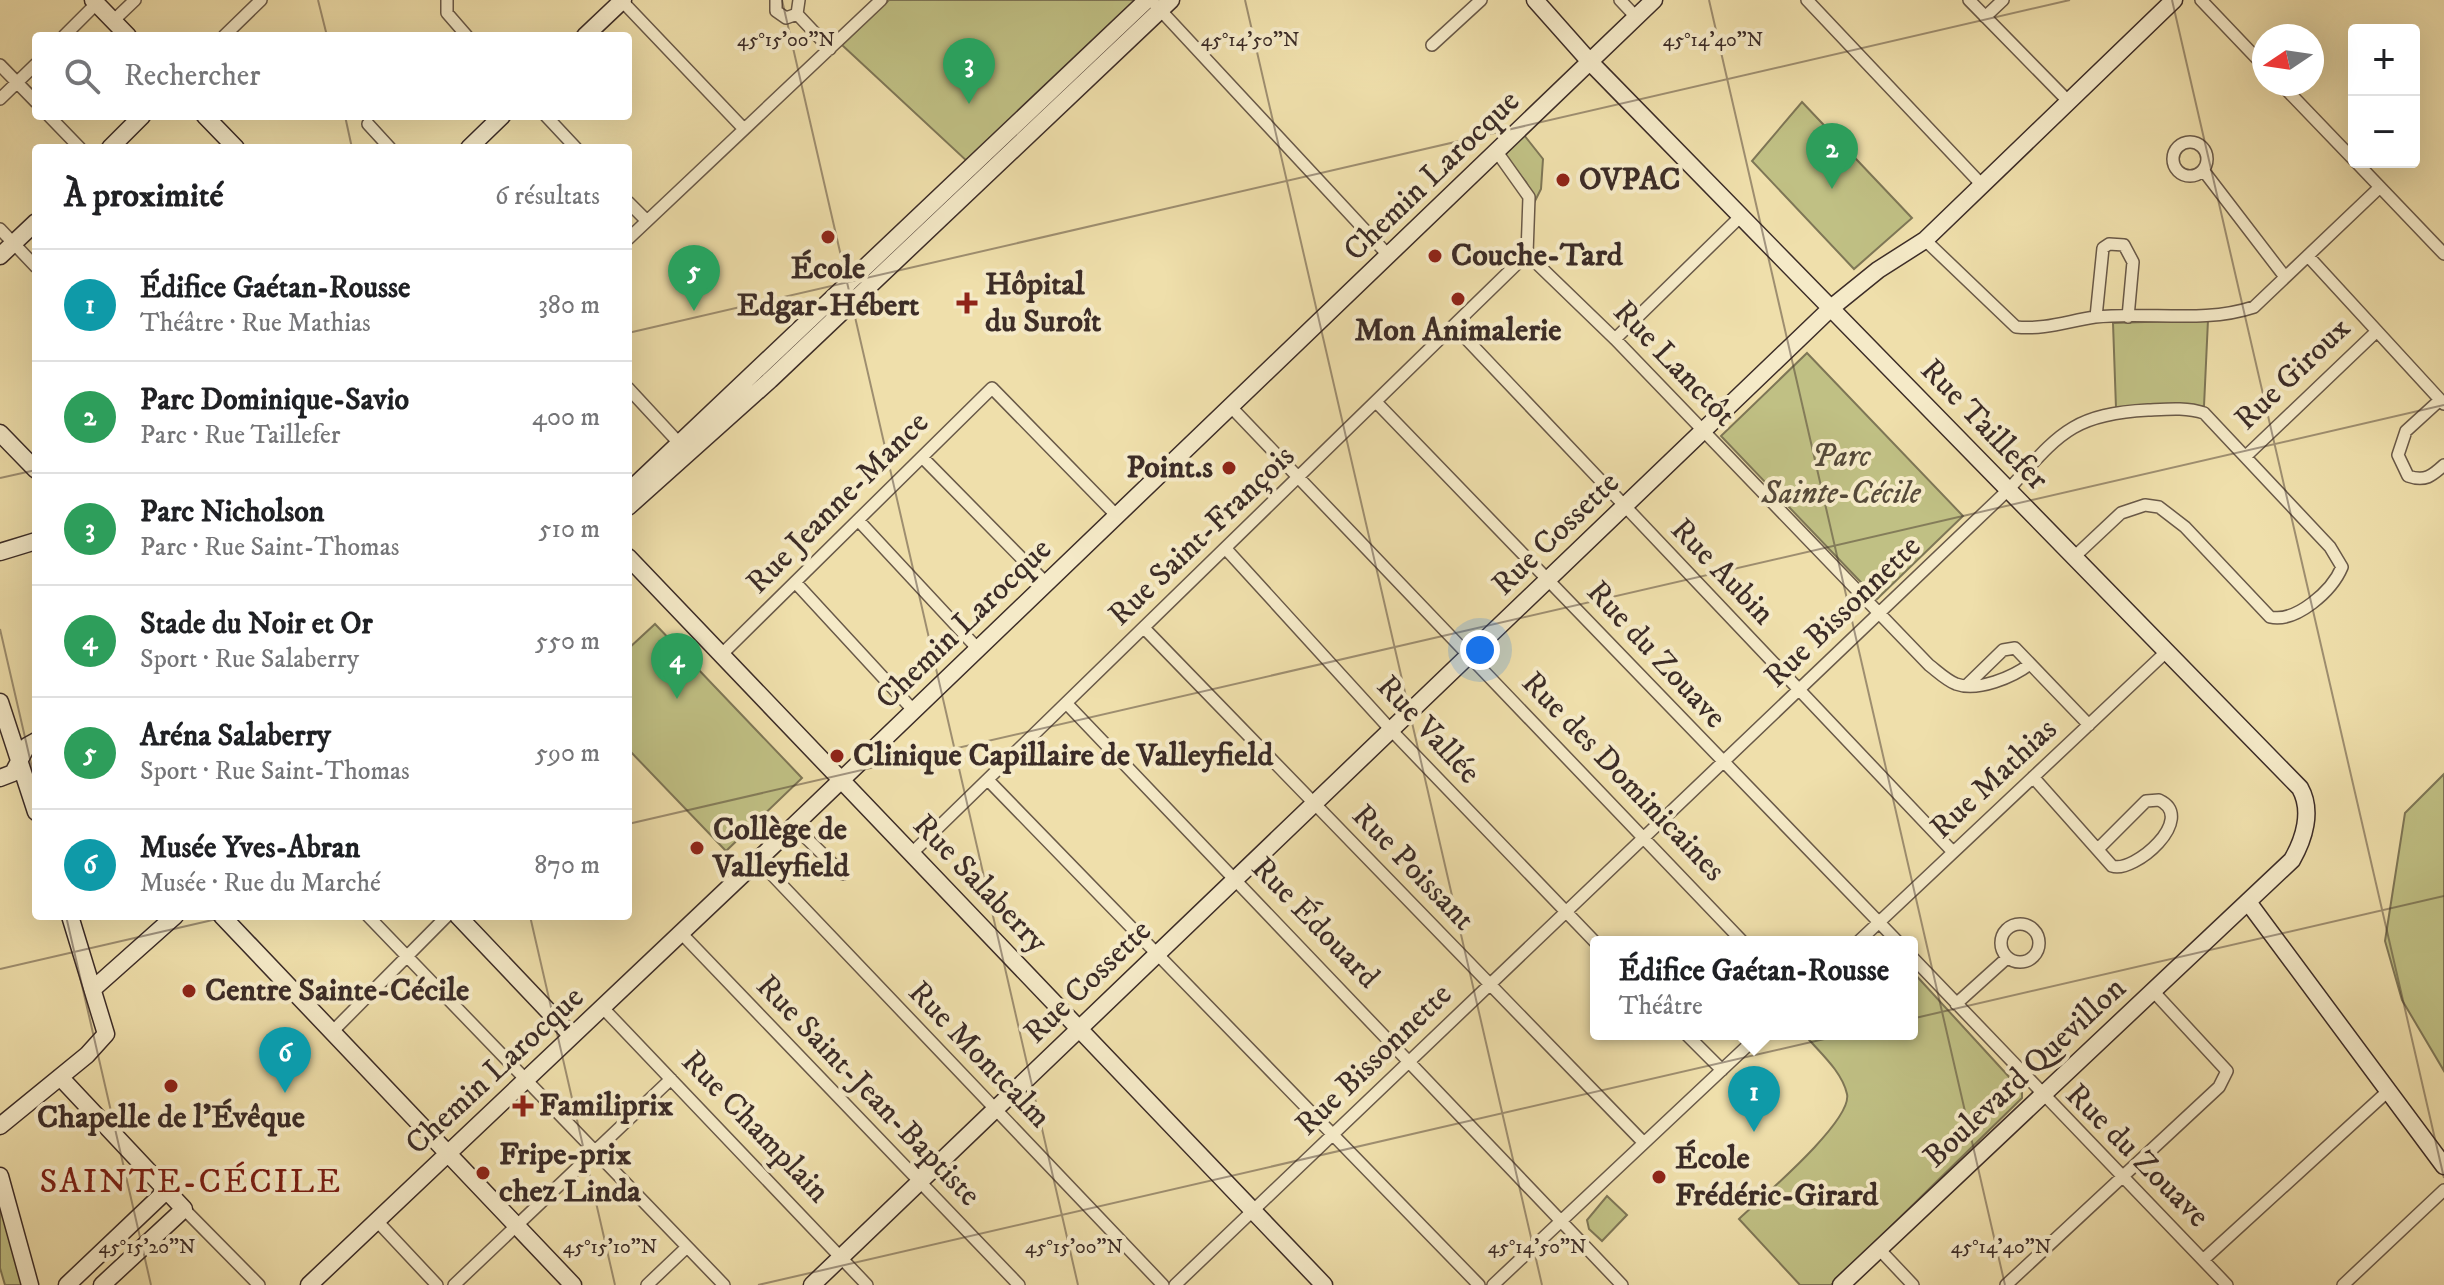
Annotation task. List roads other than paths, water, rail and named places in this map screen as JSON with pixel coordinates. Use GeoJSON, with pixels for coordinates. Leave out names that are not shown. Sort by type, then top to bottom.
{"type":"FeatureCollection","features":[{"type":"Feature","properties":{"kind":"street"},"geometry":{"type":"LineString","coordinates":[[113,21],[135,0]]}},
{"type":"Feature","properties":{"kind":"street"},"geometry":{"type":"LineString","coordinates":[[228,32],[261,0]]}},
{"type":"Feature","properties":{"kind":"street"},"geometry":{"type":"LineString","coordinates":[[447,0],[447,13],[464,32]]}},
{"type":"Feature","properties":{"kind":"street"},"geometry":{"type":"LineString","coordinates":[[589,32],[622,0],[744,129]]}},
{"type":"Feature","properties":{"kind":"street"},"geometry":{"type":"LineString","coordinates":[[776,0],[776,11],[782,17],[797,14]]}},
{"type":"Feature","properties":{"kind":"street"},"geometry":{"type":"LineString","coordinates":[[797,14],[799,0]]}},
{"type":"Feature","properties":{"kind":"street"},"geometry":{"type":"LineString","coordinates":[[632,235],[881,0]]}},
{"type":"Feature","properties":{"kind":"street"},"geometry":{"type":"LineString","coordinates":[[1432,45],[1481,0]]}},
{"type":"Feature","properties":{"kind":"street","name":"Rue Taillefer"},"geometry":{"type":"LineString","coordinates":[[1535,0],[1591,63],[2303,794],[2306,804],[2301,844],[2292,860],[2248,902]]}},
{"type":"Feature","properties":{"kind":"street"},"geometry":{"type":"LineString","coordinates":[[1620,0],[1636,17]]}},
{"type":"Feature","properties":{"kind":"street","name":"Chemin Larocque"},"geometry":{"type":"LineString","coordinates":[[309,1285],[794,826],[1654,0]]}},
{"type":"Feature","properties":{"kind":"street"},"geometry":{"type":"LineString","coordinates":[[1807,0],[1982,185]]}},
{"type":"Feature","properties":{"kind":"street"},"geometry":{"type":"LineString","coordinates":[[1969,0],[2069,102]]}},
{"type":"Feature","properties":{"kind":"street"},"geometry":{"type":"LineString","coordinates":[[1985,17],[2003,0]]}},
{"type":"Feature","properties":{"kind":"street","name":"Rue Cossette"},"geometry":{"type":"LineString","coordinates":[[812,1285],[1831,308],[1878,270],[1925,240],[2174,0]]}},
{"type":"Feature","properties":{"kind":"street"},"geometry":{"type":"LineString","coordinates":[[2201,0],[2252,53]]}},
{"type":"Feature","properties":{"kind":"street"},"geometry":{"type":"LineString","coordinates":[[68,32],[94,2],[124,32]]}},
{"type":"Feature","properties":{"kind":"street"},"geometry":{"type":"LineString","coordinates":[[632,488],[979,171],[1157,3],[1389,256]]}},
{"type":"Feature","properties":{"kind":"street"},"geometry":{"type":"LineString","coordinates":[[797,14],[830,49]]}},
{"type":"Feature","properties":{"kind":"street"},"geometry":{"type":"LineString","coordinates":[[0,65],[32,98]]}},
{"type":"Feature","properties":{"kind":"street"},"geometry":{"type":"LineString","coordinates":[[0,99],[32,68]]}},
{"type":"Feature","properties":{"kind":"street"},"geometry":{"type":"LineString","coordinates":[[2293,96],[2348,154]]}},
{"type":"Feature","properties":{"kind":"street"},"geometry":{"type":"LineString","coordinates":[[53,120],[76,144]]}},
{"type":"Feature","properties":{"kind":"street"},"geometry":{"type":"LineString","coordinates":[[114,144],[138,120]]}},
{"type":"Feature","properties":{"kind":"street"},"geometry":{"type":"LineString","coordinates":[[209,120],[232,144]]}},
{"type":"Feature","properties":{"kind":"street"},"geometry":{"type":"LineString","coordinates":[[473,144],[498,120]]}},
{"type":"Feature","properties":{"kind":"street"},"geometry":{"type":"LineString","coordinates":[[550,120],[572,144]]}},
{"type":"Feature","properties":{"kind":"street"},"geometry":{"type":"LineString","coordinates":[[368,124],[386,144]]}},
{"type":"Feature","properties":{"kind":"street"},"geometry":{"type":"LineString","coordinates":[[1497,152],[1529,197],[1527,254]]}},
{"type":"Feature","properties":{"kind":"street"},"geometry":{"type":"LineString","coordinates":[[2362,168],[2444,254]]}},
{"type":"Feature","properties":{"kind":"street"},"geometry":{"type":"LineString","coordinates":[[2203,170],[2285,277]]}},
{"type":"Feature","properties":{"kind":"street"},"geometry":{"type":"LineString","coordinates":[[632,503],[770,380],[979,171]]}},
{"type":"Feature","properties":{"kind":"street"},"geometry":{"type":"LineString","coordinates":[[1925,240],[2016,327],[2032,329],[2096,317],[2229,315],[2254,307],[2380,187]]}},
{"type":"Feature","properties":{"kind":"street"},"geometry":{"type":"LineString","coordinates":[[632,206],[647,221]]}},
{"type":"Feature","properties":{"kind":"street"},"geometry":{"type":"LineString","coordinates":[[1615,339],[1742,215]]}},
{"type":"Feature","properties":{"kind":"street"},"geometry":{"type":"LineString","coordinates":[[0,256],[32,226]]}},
{"type":"Feature","properties":{"kind":"street"},"geometry":{"type":"LineString","coordinates":[[0,229],[32,263]]}},
{"type":"Feature","properties":{"kind":"street"},"geometry":{"type":"LineString","coordinates":[[2096,317],[2103,248],[2109,244],[2124,245],[2133,262],[2128,317]]}},
{"type":"Feature","properties":{"kind":"street","name":"Rue Saint-François"},"geometry":{"type":"LineString","coordinates":[[912,853],[1527,254]]}},
{"type":"Feature","properties":{"kind":"street","name":"Rue Lanctôt"},"geometry":{"type":"LineString","coordinates":[[1527,254],[1615,339],[1878,615],[1950,682],[1966,686]]}},
{"type":"Feature","properties":{"kind":"street"},"geometry":{"type":"LineString","coordinates":[[2308,256],[2442,402],[2406,431],[2398,455],[2408,476],[2418,480],[2430,478],[2444,465]]}},
{"type":"Feature","properties":{"kind":"street","name":"Rue Aubin"},"geometry":{"type":"LineString","coordinates":[[1455,327],[1953,852]]}},
{"type":"Feature","properties":{"kind":"street","name":"Rue Giroux"},"geometry":{"type":"LineString","coordinates":[[2246,456],[2377,331]]}},
{"type":"Feature","properties":{"kind":"street","name":"Rue Jeanne-Mance"},"geometry":{"type":"LineString","coordinates":[[721,655],[992,388],[1117,516]]}},
{"type":"Feature","properties":{"kind":"street"},"geometry":{"type":"LineString","coordinates":[[632,392],[679,443]]}},
{"type":"Feature","properties":{"kind":"street","name":"Rue du Zouave"},"geometry":{"type":"LineString","coordinates":[[1377,403],[1892,936]]}},
{"type":"Feature","properties":{"kind":"street","name":"Rue des Dominicaines"},"geometry":{"type":"LineString","coordinates":[[1231,407],[1297,480],[1470,655],[1737,936]]}},
{"type":"Feature","properties":{"kind":"street","name":"Rue Bissonnette"},"geometry":{"type":"LineString","coordinates":[[1175,1285],[1878,615],[2070,426],[2116,412],[2195,410],[2215,422],[2330,547],[2342,567],[2330,583],[2292,617],[2270,617],[2185,527],[2159,507],[2129,508],[2073,558]]}},
{"type":"Feature","properties":{"kind":"street"},"geometry":{"type":"LineString","coordinates":[[0,433],[32,466]]}},
{"type":"Feature","properties":{"kind":"street"},"geometry":{"type":"LineString","coordinates":[[922,457],[1047,584]]}},
{"type":"Feature","properties":{"kind":"street"},"geometry":{"type":"LineString","coordinates":[[858,520],[978,649]]}},
{"type":"Feature","properties":{"kind":"street"},"geometry":{"type":"LineString","coordinates":[[0,552],[32,542]]}},
{"type":"Feature","properties":{"kind":"street","name":"Rue Vallée"},"geometry":{"type":"LineString","coordinates":[[1226,549],[1391,730],[1590,937]]}},
{"type":"Feature","properties":{"kind":"street","name":"Rue Salaberry"},"geometry":{"type":"LineString","coordinates":[[632,561],[1324,1285]]}},
{"type":"Feature","properties":{"kind":"street"},"geometry":{"type":"LineString","coordinates":[[795,582],[914,711]]}},
{"type":"Feature","properties":{"kind":"street","name":"Rue Poissant"},"geometry":{"type":"LineString","coordinates":[[1144,628],[1644,1143]]}},
{"type":"Feature","properties":{"kind":"street"},"geometry":{"type":"LineString","coordinates":[[1966,686],[2003,650],[2015,648],[2089,725]]}},
{"type":"Feature","properties":{"kind":"street","name":"Rue Mathias"},"geometry":{"type":"LineString","coordinates":[[1864,936],[2165,653]]}},
{"type":"Feature","properties":{"kind":"street"},"geometry":{"type":"LineString","coordinates":[[1966,686],[2018,673],[2030,664]]}},
{"type":"Feature","properties":{"kind":"street"},"geometry":{"type":"LineString","coordinates":[[0,702],[11,770],[32,786]]}},
{"type":"Feature","properties":{"kind":"street","name":"Rue Édouard"},"geometry":{"type":"LineString","coordinates":[[1067,704],[1622,1285]]}},
{"type":"Feature","properties":{"kind":"street"},"geometry":{"type":"LineString","coordinates":[[11,770],[32,743]]}},
{"type":"Feature","properties":{"kind":"street"},"geometry":{"type":"LineString","coordinates":[[2033,777],[2112,866],[2131,865],[2170,828],[2170,809],[2159,800],[2146,801],[2098,849]]}},
{"type":"Feature","properties":{"kind":"street"},"geometry":{"type":"LineString","coordinates":[[988,780],[1479,1285]]}},
{"type":"Feature","properties":{"kind":"street"},"geometry":{"type":"LineString","coordinates":[[794,826],[843,874]]}},
{"type":"Feature","properties":{"kind":"street","name":"Rue Montcalm"},"geometry":{"type":"LineString","coordinates":[[758,860],[1163,1285]]}},
{"type":"Feature","properties":{"kind":"street"},"geometry":{"type":"LineString","coordinates":[[2248,902],[2444,1166]]}},
{"type":"Feature","properties":{"kind":"street","name":"Boulevard Quevillon"},"geometry":{"type":"LineString","coordinates":[[1841,1285],[2248,902]]}},
{"type":"Feature","properties":{"kind":"street"},"geometry":{"type":"LineString","coordinates":[[0,1126],[106,1034],[71,920]]}},
{"type":"Feature","properties":{"kind":"street"},"geometry":{"type":"LineString","coordinates":[[93,989],[171,920]]}},
{"type":"Feature","properties":{"kind":"street"},"geometry":{"type":"LineString","coordinates":[[226,920],[573,1285]]}},
{"type":"Feature","properties":{"kind":"street"},"geometry":{"type":"LineString","coordinates":[[372,920],[593,1153],[724,1285]]}},
{"type":"Feature","properties":{"kind":"street"},"geometry":{"type":"LineString","coordinates":[[331,1033],[443,920]]}},
{"type":"Feature","properties":{"kind":"street"},"geometry":{"type":"LineString","coordinates":[[462,920],[572,1036]]}},
{"type":"Feature","properties":{"kind":"street","name":"Rue Saint-Jean-Baptiste"},"geometry":{"type":"LineString","coordinates":[[681,933],[1019,1285]]}},
{"type":"Feature","properties":{"kind":"street"},"geometry":{"type":"LineString","coordinates":[[1956,1004],[2007,958]]}},
{"type":"Feature","properties":{"kind":"street","name":"Rue du Zouave"},"geometry":{"type":"LineString","coordinates":[[1918,963],[2042,1096],[2227,1285]]}},
{"type":"Feature","properties":{"kind":"street"},"geometry":{"type":"LineString","coordinates":[[2006,1285],[2219,1087],[2227,1071],[2153,991]]}},
{"type":"Feature","properties":{"kind":"street","name":"Rue Champlain"},"geometry":{"type":"LineString","coordinates":[[602,1007],[867,1285]]}},
{"type":"Feature","properties":{"kind":"street"},"geometry":{"type":"LineString","coordinates":[[1692,1040],[1722,1070]]}},
{"type":"Feature","properties":{"kind":"street"},"geometry":{"type":"LineString","coordinates":[[1493,1285],[1754,1040]]}},
{"type":"Feature","properties":{"kind":"street"},"geometry":{"type":"LineString","coordinates":[[60,1077],[259,1285]]}},
{"type":"Feature","properties":{"kind":"street"},"geometry":{"type":"LineString","coordinates":[[454,1285],[671,1079]]}},
{"type":"Feature","properties":{"kind":"street"},"geometry":{"type":"LineString","coordinates":[[2203,1260],[2387,1092]]}},
{"type":"Feature","properties":{"kind":"street"},"geometry":{"type":"LineString","coordinates":[[0,1176],[33,1284]]}},
{"type":"Feature","properties":{"kind":"street"},"geometry":{"type":"LineString","coordinates":[[67,1285],[167,1190]]}},
{"type":"Feature","properties":{"kind":"street"},"geometry":{"type":"LineString","coordinates":[[2343,1285],[2444,1190]]}},
{"type":"Feature","properties":{"kind":"street"},"geometry":{"type":"LineString","coordinates":[[90,1266],[103,1285],[184,1209]]}},
{"type":"Feature","properties":{"kind":"street"},"geometry":{"type":"LineString","coordinates":[[377,1221],[437,1285]]}},
{"type":"Feature","properties":{"kind":"street"},"geometry":{"type":"LineString","coordinates":[[647,1285],[687,1247]]}},
{"type":"Feature","properties":{"kind":"street"},"geometry":{"type":"LineString","coordinates":[[1879,1249],[1913,1285]]}},
{"type":"Feature","properties":{"kind":"street"},"geometry":{"type":"LineString","coordinates":[[2355,1274],[2366,1285]]}},
{"type":"Feature","properties":{"kind":"place","name":"Parc Nicholson"},"geometry":{"type":"Point","coordinates":[969,104]}},
{"type":"Feature","properties":{"kind":"place","name":"OVPAC"},"geometry":{"type":"Point","coordinates":[1563,180]}},
{"type":"Feature","properties":{"kind":"place","name":"Parc Dominique-Savio"},"geometry":{"type":"Point","coordinates":[1832,189]}},
{"type":"Feature","properties":{"kind":"place","name":"École Edgar-Hébert"},"geometry":{"type":"Point","coordinates":[828,237]}},
{"type":"Feature","properties":{"kind":"place","name":"Couche-Tard"},"geometry":{"type":"Point","coordinates":[1435,256]}},
{"type":"Feature","properties":{"kind":"place","name":"Mon Animalerie"},"geometry":{"type":"Point","coordinates":[1458,299]}},
{"type":"Feature","properties":{"kind":"place","name":"Hôpital du Suroît"},"geometry":{"type":"Point","coordinates":[967,303]}},
{"type":"Feature","properties":{"kind":"place","name":"Aréna Salaberry"},"geometry":{"type":"Point","coordinates":[694,311]}},
{"type":"Feature","properties":{"kind":"place","name":"Point.s"},"geometry":{"type":"Point","coordinates":[1229,468]}},
{"type":"Feature","properties":{"kind":"place","name":"Stade du Noir et Or"},"geometry":{"type":"Point","coordinates":[677,699]}},
{"type":"Feature","properties":{"kind":"place","name":"Clinique Capillaire de Valleyfield"},"geometry":{"type":"Point","coordinates":[837,756]}},
{"type":"Feature","properties":{"kind":"place","name":"Collège de Valleyfield"},"geometry":{"type":"Point","coordinates":[697,848]}},
{"type":"Feature","properties":{"kind":"place","name":"Centre Sainte-Cécile"},"geometry":{"type":"Point","coordinates":[189,991]}},
{"type":"Feature","properties":{"kind":"place","name":"Chapelle de l'Évêque"},"geometry":{"type":"Point","coordinates":[171,1086]}},
{"type":"Feature","properties":{"kind":"place","name":"Musée Yves-Abran"},"geometry":{"type":"Point","coordinates":[285,1093]}},
{"type":"Feature","properties":{"kind":"place","name":"Familiprix"},"geometry":{"type":"Point","coordinates":[523,1106]}},
{"type":"Feature","properties":{"kind":"place","name":"Édifice Gaétan-Rousse"},"geometry":{"type":"Point","coordinates":[1754,1132]}},
{"type":"Feature","properties":{"kind":"place","name":"Fripe-prix chez Linda"},"geometry":{"type":"Point","coordinates":[483,1173]}},
{"type":"Feature","properties":{"kind":"place","name":"École Frédéric-Girard"},"geometry":{"type":"Point","coordinates":[1659,1177]}},
{"type":"Feature","properties":{"kind":"district","name":"SAINTE-CÉCILE"},"geometry":{"type":"Point","coordinates":[191,1182]}},
{"type":"Feature","properties":{"kind":"park label","name":"Parc Sainte-Cécile"},"geometry":{"type":"Point","coordinates":[1841,476]}}]}
